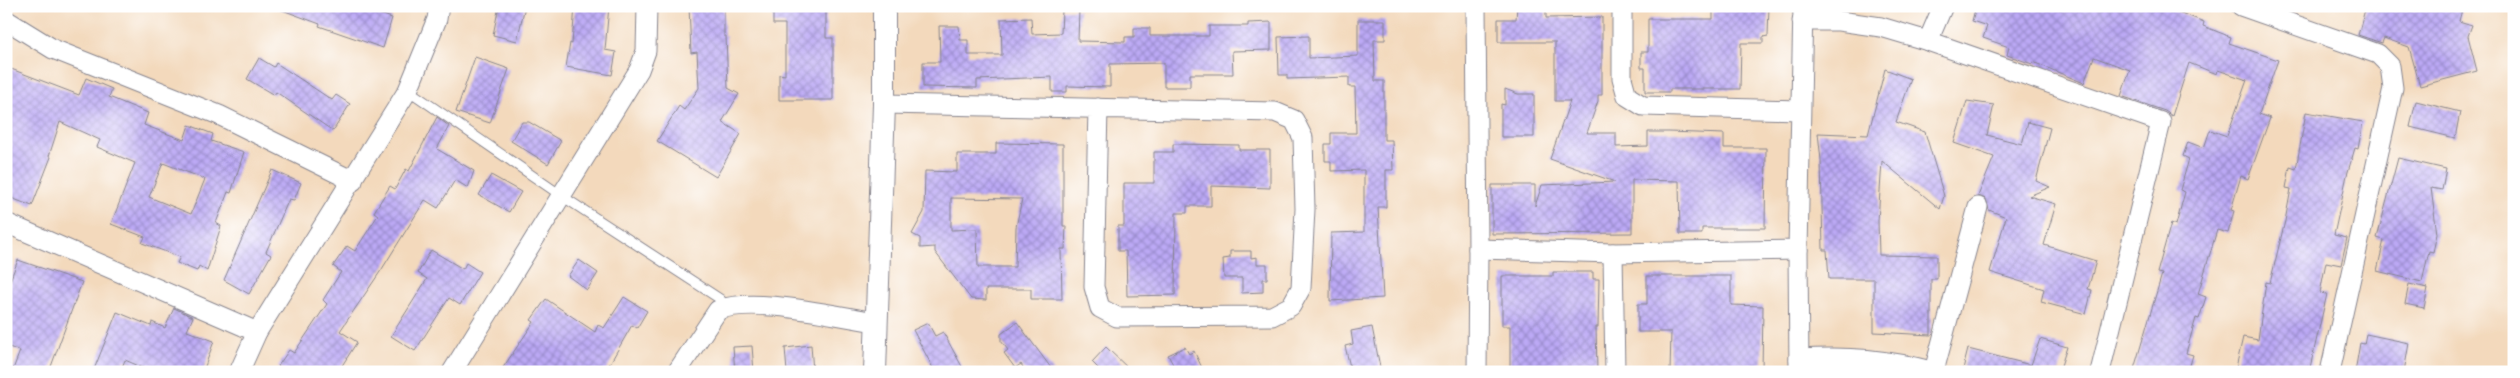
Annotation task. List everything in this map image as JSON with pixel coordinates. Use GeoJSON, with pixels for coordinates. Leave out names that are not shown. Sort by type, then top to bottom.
{"type":"FeatureCollection","features":[{"type":"Feature","properties":{"kind":"street"},"geometry":{"type":"LineString","coordinates":[[239,372],[257,332],[353,181],[408,90],[437,19],[440,6]]}},
{"type":"Feature","properties":{"kind":"street"},"geometry":{"type":"LineString","coordinates":[[452,372],[639,70],[646,51],[647,6]]}},
{"type":"Feature","properties":{"kind":"street"},"geometry":{"type":"LineString","coordinates":[[875,372],[884,104],[884,6]]}},
{"type":"Feature","properties":{"kind":"street"},"geometry":{"type":"LineString","coordinates":[[1476,6],[1477,372]]}},
{"type":"Feature","properties":{"kind":"street"},"geometry":{"type":"LineString","coordinates":[[1622,6],[1622,78],[1628,96],[1642,106],[1800,110]]}},
{"type":"Feature","properties":{"kind":"street"},"geometry":{"type":"LineString","coordinates":[[1928,40],[1943,6]]}},
{"type":"Feature","properties":{"kind":"street"},"geometry":{"type":"LineString","coordinates":[[2241,6],[2378,54],[2390,66],[2393,88],[2330,372]]}},
{"type":"Feature","properties":{"kind":"street"},"geometry":{"type":"LineString","coordinates":[[1978,207],[1934,372],[1887,360],[1844,357],[1799,366],[1798,250],[1802,13],[1838,21],[1881,27],[1928,40],[2161,122],[2100,372]]}},
{"type":"Feature","properties":{"kind":"street"},"geometry":{"type":"LineString","coordinates":[[6,20],[53,49],[219,115],[353,181]]}},
{"type":"Feature","properties":{"kind":"street"},"geometry":{"type":"LineString","coordinates":[[884,104],[1098,108],[1275,112],[1294,120],[1303,138],[1305,209],[1301,288],[1291,306],[1272,316],[1117,317],[1100,308],[1094,288],[1098,108]]}},
{"type":"Feature","properties":{"kind":"street"},"geometry":{"type":"LineString","coordinates":[[6,223],[257,332]]}},
{"type":"Feature","properties":{"kind":"street"},"geometry":{"type":"LineString","coordinates":[[1478,249],[1613,253],[1798,250]]}},
{"type":"Feature","properties":{"kind":"street"},"geometry":{"type":"LineString","coordinates":[[1613,253],[1615,372]]}},
{"type":"Feature","properties":{"kind":"street"},"geometry":{"type":"LineString","coordinates":[[677,372],[718,310],[726,307],[750,304],[876,322]]}},
{"type":"Feature","properties":{"kind":"lane"},"geometry":{"type":"LineString","coordinates":[[408,90],[562,196],[720,299],[726,307]]}},
{"type":"Feature","properties":{"kind":"building"},"geometry":{"type":"Polygon","coordinates":[[[278,6],[355,6],[392,18],[383,48],[319,26],[320,24],[277,8],[278,6]]]}},
{"type":"Feature","properties":{"kind":"building"},"geometry":{"type":"Polygon","coordinates":[[[499,6],[525,6],[517,41],[493,35],[499,6]]]}},
{"type":"Feature","properties":{"kind":"building"},"geometry":{"type":"Polygon","coordinates":[[[575,6],[609,6],[605,50],[616,52],[612,75],[566,67],[570,43],[572,44],[575,6]]]}},
{"type":"Feature","properties":{"kind":"building"},"geometry":{"type":"Polygon","coordinates":[[[689,6],[724,6],[728,88],[739,94],[722,122],[741,134],[716,177],[657,141],[679,106],[684,110],[699,88],[697,52],[691,53],[689,6]]]}},
{"type":"Feature","properties":{"kind":"building"},"geometry":{"type":"Polygon","coordinates":[[[773,6],[826,6],[826,38],[833,38],[833,100],[779,100],[779,74],[785,75],[785,24],[773,24],[773,6]]]}},
{"type":"Feature","properties":{"kind":"building"},"geometry":{"type":"Polygon","coordinates":[[[1517,6],[1546,6],[1546,18],[1602,17],[1602,95],[1598,95],[1598,101],[1587,133],[1616,133],[1616,147],[1648,146],[1648,132],[1669,132],[1724,134],[1724,148],[1766,148],[1765,228],[1702,228],[1702,234],[1680,234],[1679,181],[1632,180],[1632,233],[1492,234],[1492,185],[1535,185],[1535,206],[1542,185],[1615,182],[1550,159],[1570,101],[1555,101],[1555,42],[1498,42],[1498,19],[1516,19],[1517,6]]]}},
{"type":"Feature","properties":{"kind":"building"},"geometry":{"type":"Polygon","coordinates":[[[1713,6],[1769,6],[1768,36],[1763,37],[1763,43],[1741,43],[1740,89],[1670,89],[1670,92],[1645,92],[1645,68],[1641,68],[1641,52],[1648,52],[1648,19],[1713,19],[1713,6]]]}},
{"type":"Feature","properties":{"kind":"building"},"geometry":{"type":"Polygon","coordinates":[[[1976,6],[2163,6],[2204,22],[2203,26],[2231,37],[2229,43],[2278,60],[2259,114],[2270,118],[2248,179],[2241,176],[2231,210],[2234,211],[2228,233],[2217,230],[2198,294],[2206,297],[2199,319],[2196,318],[2186,353],[2193,355],[2188,372],[2144,372],[2134,369],[2162,274],[2157,273],[2171,223],[2176,225],[2185,192],[2180,190],[2189,159],[2183,156],[2188,142],[2204,148],[2210,130],[2227,136],[2247,80],[2218,70],[2217,74],[2189,63],[2172,116],[2165,111],[2121,96],[2130,70],[2094,57],[2084,83],[2033,62],[2032,64],[2007,55],[2009,47],[1983,38],[1987,26],[1972,21],[1976,6]]]}},
{"type":"Feature","properties":{"kind":"building"},"geometry":{"type":"Polygon","coordinates":[[[2366,6],[2463,6],[2459,21],[2472,25],[2468,36],[2477,71],[2420,86],[2409,47],[2384,38],[2382,43],[2358,35],[2366,6]]]}},
{"type":"Feature","properties":{"kind":"building"},"geometry":{"type":"Polygon","coordinates":[[[1062,10],[1079,10],[1078,41],[1125,42],[1125,37],[1134,37],[1134,28],[1150,28],[1150,36],[1209,36],[1209,26],[1248,26],[1248,23],[1271,22],[1271,50],[1232,51],[1233,74],[1190,74],[1190,87],[1164,87],[1164,63],[1110,64],[1110,87],[1067,86],[1067,92],[1052,92],[1052,77],[977,80],[977,88],[923,87],[923,62],[940,62],[939,26],[959,26],[960,40],[968,40],[968,55],[1002,55],[1001,19],[1031,18],[1032,34],[1061,33],[1062,10]]]}},
{"type":"Feature","properties":{"kind":"building"},"geometry":{"type":"Polygon","coordinates":[[[1358,20],[1385,20],[1385,40],[1374,40],[1375,81],[1384,81],[1384,140],[1392,140],[1393,170],[1386,170],[1386,207],[1378,207],[1383,298],[1330,301],[1331,233],[1364,232],[1364,170],[1331,171],[1331,161],[1325,161],[1325,144],[1331,144],[1331,133],[1356,133],[1355,87],[1349,87],[1349,77],[1287,79],[1287,75],[1279,75],[1278,37],[1309,36],[1309,58],[1358,56],[1358,20]]]}},
{"type":"Feature","properties":{"kind":"building"},"geometry":{"type":"Polygon","coordinates":[[[475,57],[509,69],[490,123],[456,112],[475,57]]]}},
{"type":"Feature","properties":{"kind":"building"},"geometry":{"type":"Polygon","coordinates":[[[259,58],[274,67],[276,63],[332,100],[336,95],[350,104],[333,131],[276,92],[274,95],[247,79],[259,58]]]}},
{"type":"Feature","properties":{"kind":"building"},"geometry":{"type":"Polygon","coordinates":[[[6,67],[79,95],[86,78],[112,89],[109,97],[148,113],[144,125],[184,140],[189,125],[213,134],[211,141],[244,152],[231,193],[228,192],[216,223],[221,226],[207,271],[199,266],[197,271],[177,263],[180,257],[142,243],[145,237],[111,224],[135,163],[97,147],[100,140],[60,122],[49,156],[51,157],[32,206],[6,196],[6,67]],[[163,163],[149,197],[191,214],[205,179],[163,163]]]}},
{"type":"Feature","properties":{"kind":"building"},"geometry":{"type":"Polygon","coordinates":[[[1885,69],[1911,79],[1896,122],[1925,132],[1944,196],[1940,209],[1882,161],[1878,221],[1879,255],[1937,256],[1937,279],[1931,279],[1931,335],[1874,332],[1874,279],[1829,279],[1827,250],[1823,250],[1821,160],[1818,133],[1868,135],[1885,69]]]}},
{"type":"Feature","properties":{"kind":"building"},"geometry":{"type":"Polygon","coordinates":[[[1505,89],[1518,94],[1534,94],[1534,137],[1501,137],[1501,104],[1505,105],[1505,89]]]}},
{"type":"Feature","properties":{"kind":"building"},"geometry":{"type":"Polygon","coordinates":[[[1967,101],[1994,105],[1987,135],[2022,144],[2028,122],[2050,128],[2036,181],[2050,187],[2029,196],[2056,204],[2044,245],[2096,261],[2088,289],[2092,290],[2086,314],[2041,302],[2044,289],[1990,272],[2006,217],[1989,210],[1986,199],[1978,196],[1994,157],[1954,143],[1967,101]]]}},
{"type":"Feature","properties":{"kind":"building"},"geometry":{"type":"Polygon","coordinates":[[[2416,101],[2460,112],[2455,138],[2410,127],[2416,101]]]}},
{"type":"Feature","properties":{"kind":"building"},"geometry":{"type":"Polygon","coordinates":[[[2306,112],[2363,122],[2358,149],[2355,148],[2347,175],[2334,235],[2347,238],[2341,265],[2326,262],[2320,293],[2327,294],[2309,372],[2235,372],[2243,337],[2258,340],[2266,282],[2270,283],[2291,189],[2286,188],[2290,167],[2296,169],[2306,112]]]}},
{"type":"Feature","properties":{"kind":"building"},"geometry":{"type":"Polygon","coordinates":[[[437,117],[449,126],[437,149],[474,171],[468,188],[455,180],[438,208],[425,200],[340,331],[357,342],[338,372],[287,372],[278,366],[289,350],[294,353],[327,304],[323,300],[341,272],[333,266],[347,246],[355,251],[378,215],[374,212],[390,186],[395,189],[406,169],[409,171],[437,117]]]}},
{"type":"Feature","properties":{"kind":"building"},"geometry":{"type":"Polygon","coordinates":[[[522,122],[529,122],[561,141],[548,164],[511,141],[522,122]]]}},
{"type":"Feature","properties":{"kind":"building"},"geometry":{"type":"Polygon","coordinates":[[[996,143],[1063,144],[1063,226],[1066,226],[1065,249],[1061,249],[1062,299],[1031,299],[1031,289],[986,289],[986,300],[971,299],[935,252],[935,247],[920,248],[920,238],[912,234],[924,212],[925,171],[957,172],[957,154],[996,154],[996,143]],[[951,198],[951,230],[977,229],[978,267],[1015,267],[1016,227],[1022,199],[951,198]]]}},
{"type":"Feature","properties":{"kind":"building"},"geometry":{"type":"Polygon","coordinates":[[[1173,144],[1239,145],[1239,150],[1270,150],[1270,188],[1211,186],[1211,206],[1187,206],[1187,213],[1176,213],[1175,295],[1127,296],[1126,251],[1118,251],[1118,226],[1124,226],[1124,183],[1154,183],[1154,152],[1173,152],[1173,144]]]}},
{"type":"Feature","properties":{"kind":"building"},"geometry":{"type":"Polygon","coordinates":[[[2398,158],[2446,169],[2442,190],[2431,188],[2437,234],[2433,252],[2429,251],[2422,282],[2377,271],[2384,240],[2377,238],[2398,158]]]}},
{"type":"Feature","properties":{"kind":"building"},"geometry":{"type":"Polygon","coordinates":[[[272,170],[301,183],[294,200],[289,199],[266,252],[271,255],[249,294],[224,280],[272,170]]]}},
{"type":"Feature","properties":{"kind":"building"},"geometry":{"type":"Polygon","coordinates":[[[491,175],[521,192],[509,212],[479,195],[491,175]]]}},
{"type":"Feature","properties":{"kind":"building"},"geometry":{"type":"Polygon","coordinates":[[[431,250],[463,269],[466,263],[480,272],[460,305],[449,298],[415,351],[391,336],[427,279],[418,273],[431,250]]]}},
{"type":"Feature","properties":{"kind":"building"},"geometry":{"type":"Polygon","coordinates":[[[1230,251],[1251,251],[1251,258],[1257,257],[1257,264],[1267,264],[1267,279],[1263,279],[1263,292],[1242,293],[1242,278],[1224,278],[1223,259],[1230,258],[1230,251]]]}},
{"type":"Feature","properties":{"kind":"building"},"geometry":{"type":"Polygon","coordinates":[[[18,260],[82,282],[49,372],[12,372],[20,351],[6,346],[6,291],[18,260]]]}},
{"type":"Feature","properties":{"kind":"building"},"geometry":{"type":"Polygon","coordinates":[[[579,260],[598,273],[587,290],[568,276],[579,260]]]}},
{"type":"Feature","properties":{"kind":"building"},"geometry":{"type":"Polygon","coordinates":[[[1553,272],[1593,272],[1593,279],[1599,279],[1598,327],[1596,327],[1597,372],[1510,372],[1510,326],[1502,326],[1502,276],[1553,276],[1553,272]]]}},
{"type":"Feature","properties":{"kind":"building"},"geometry":{"type":"Polygon","coordinates":[[[1647,276],[1731,276],[1731,305],[1763,306],[1762,372],[1670,372],[1671,332],[1638,332],[1638,304],[1647,304],[1647,276]]]}},
{"type":"Feature","properties":{"kind":"building"},"geometry":{"type":"Polygon","coordinates":[[[2409,284],[2428,288],[2424,308],[2405,304],[2409,284]]]}},
{"type":"Feature","properties":{"kind":"building"},"geometry":{"type":"Polygon","coordinates":[[[624,297],[647,311],[637,328],[632,325],[605,372],[500,372],[534,322],[531,320],[546,299],[595,332],[598,325],[604,328],[624,297]]]}},
{"type":"Feature","properties":{"kind":"building"},"geometry":{"type":"Polygon","coordinates":[[[174,308],[193,317],[187,331],[214,341],[203,372],[153,372],[125,360],[120,372],[93,372],[117,312],[151,326],[152,322],[165,328],[174,308]]]}},
{"type":"Feature","properties":{"kind":"building"},"geometry":{"type":"Polygon","coordinates":[[[1017,322],[1054,372],[1026,372],[1021,364],[1015,368],[1004,353],[1008,350],[1001,341],[1001,334],[1017,322]]]}},
{"type":"Feature","properties":{"kind":"building"},"geometry":{"type":"Polygon","coordinates":[[[928,323],[935,336],[943,332],[965,372],[935,372],[913,330],[928,323]]]}},
{"type":"Feature","properties":{"kind":"building"},"geometry":{"type":"Polygon","coordinates":[[[1372,327],[1381,372],[1358,372],[1356,366],[1350,367],[1345,346],[1353,344],[1351,331],[1372,327]]]}},
{"type":"Feature","properties":{"kind":"building"},"geometry":{"type":"Polygon","coordinates":[[[2366,334],[2409,343],[2404,372],[2355,372],[2360,343],[2364,344],[2366,334]]]}},
{"type":"Feature","properties":{"kind":"building"},"geometry":{"type":"Polygon","coordinates":[[[2040,339],[2067,347],[2059,372],[1974,372],[1963,369],[1968,349],[2031,365],[2040,339]]]}},
{"type":"Feature","properties":{"kind":"building"},"geometry":{"type":"Polygon","coordinates":[[[811,345],[813,372],[787,372],[785,348],[811,345]]]}},
{"type":"Feature","properties":{"kind":"building"},"geometry":{"type":"Polygon","coordinates":[[[752,346],[754,372],[735,372],[733,347],[752,346]]]}},
{"type":"Feature","properties":{"kind":"building"},"geometry":{"type":"Polygon","coordinates":[[[1106,347],[1132,372],[1102,372],[1092,362],[1106,347]]]}},
{"type":"Feature","properties":{"kind":"building"},"geometry":{"type":"Polygon","coordinates":[[[1185,347],[1189,354],[1194,351],[1204,372],[1177,372],[1168,355],[1185,347]]]}}]}
